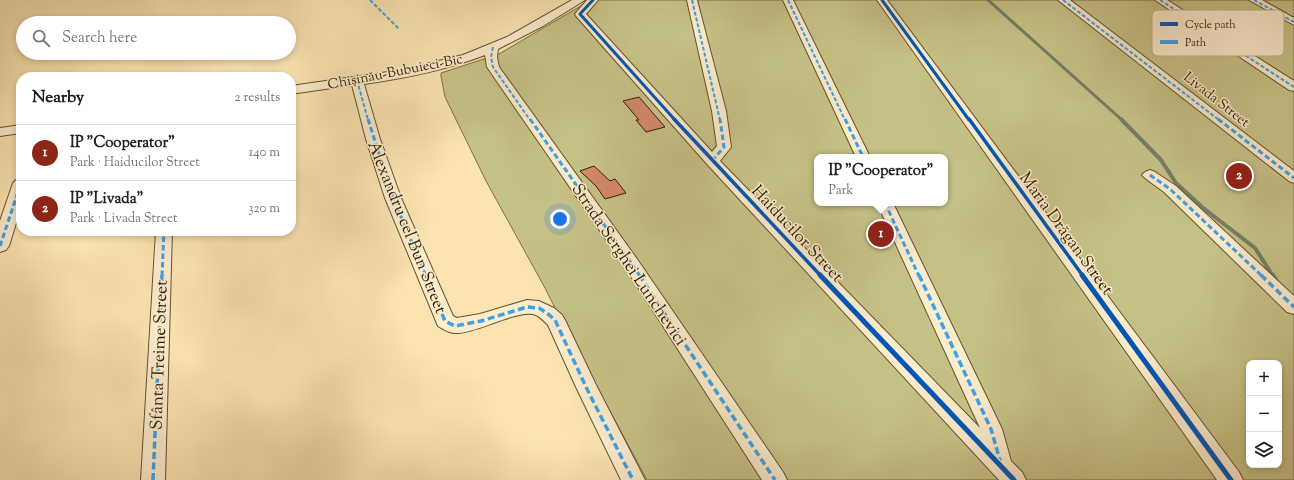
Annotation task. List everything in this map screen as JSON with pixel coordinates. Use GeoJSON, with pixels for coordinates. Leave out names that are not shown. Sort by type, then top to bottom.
{"type":"FeatureCollection","features":[{"type":"Feature","properties":{"kind":"street","name":"Chișinău-Bubuieci-Bîc"},"geometry":{"type":"LineString","coordinates":[[296,89],[435,67],[466,58],[494,47],[580,0]]}},
{"type":"Feature","properties":{"kind":"street","name":"Haiducilor Street"},"geometry":{"type":"LineString","coordinates":[[593,0],[580,14],[712,161],[1008,474]]}},
{"type":"Feature","properties":{"kind":"street"},"geometry":{"type":"LineString","coordinates":[[692,0],[719,111],[724,147],[712,161]]}},
{"type":"Feature","properties":{"kind":"street"},"geometry":{"type":"LineString","coordinates":[[788,0],[862,154]]}},
{"type":"Feature","properties":{"kind":"street","name":"Maria Drăgan Street"},"geometry":{"type":"LineString","coordinates":[[882,0],[1231,480]]}},
{"type":"Feature","properties":{"kind":"street","name":"Livada Street"},"geometry":{"type":"LineString","coordinates":[[1063,0],[1294,178]]}},
{"type":"Feature","properties":{"kind":"street"},"geometry":{"type":"LineString","coordinates":[[1160,0],[1175,10]]}},
{"type":"Feature","properties":{"kind":"street"},"geometry":{"type":"LineString","coordinates":[[1254,0],[1272,10]]}},
{"type":"Feature","properties":{"kind":"street"},"geometry":{"type":"LineString","coordinates":[[1284,16],[1294,22]]}},
{"type":"Feature","properties":{"kind":"street","name":"Strada Serghei Lunchevici"},"geometry":{"type":"LineString","coordinates":[[494,47],[491,57],[493,67],[631,263],[775,480]]}},
{"type":"Feature","properties":{"kind":"street"},"geometry":{"type":"LineString","coordinates":[[1245,56],[1294,88]]}},
{"type":"Feature","properties":{"kind":"street","name":"Alexandru cel Bun Street"},"geometry":{"type":"LineString","coordinates":[[357,80],[373,139],[393,198],[445,321],[455,326],[481,321],[527,307],[539,308],[548,313],[555,320],[586,388],[633,480]]}},
{"type":"Feature","properties":{"kind":"street"},"geometry":{"type":"LineString","coordinates":[[0,132],[16,130]]}},
{"type":"Feature","properties":{"kind":"street"},"geometry":{"type":"LineString","coordinates":[[1150,175],[1170,189],[1294,307]]}},
{"type":"Feature","properties":{"kind":"street"},"geometry":{"type":"LineString","coordinates":[[0,246],[16,198]]}},
{"type":"Feature","properties":{"kind":"street"},"geometry":{"type":"LineString","coordinates":[[886,206],[991,429],[1008,474]]}},
{"type":"Feature","properties":{"kind":"street","name":"Sfânta Treime Street"},"geometry":{"type":"LineString","coordinates":[[153,480],[164,236]]}},
{"type":"Feature","properties":{"kind":"shaded area"},"geometry":{"type":"Polygon","coordinates":[[[591,0],[1294,0],[1294,480],[647,480],[545,288],[486,181],[445,97],[441,73],[499,54],[591,0]]]}},
{"type":"Feature","properties":{"kind":"building"},"geometry":{"type":"Polygon","coordinates":[[[639,97],[665,127],[646,132],[636,120],[639,120],[623,101],[639,97]]]}},
{"type":"Feature","properties":{"kind":"building"},"geometry":{"type":"Polygon","coordinates":[[[594,166],[610,181],[615,179],[626,193],[605,199],[596,186],[580,171],[594,166]]]}},
{"type":"Feature","properties":{"kind":"waterway"},"geometry":{"type":"LineString","coordinates":[[988,0],[1122,120]]}},
{"type":"Feature","properties":{"kind":"waterway"},"geometry":{"type":"LineString","coordinates":[[1122,120],[1161,160],[1176,183],[1202,207],[1255,248],[1273,276]]}},
{"type":"Feature","properties":{"kind":"waterway"},"geometry":{"type":"LineString","coordinates":[[1272,275],[1276,281]]}},
{"type":"Feature","properties":{"kind":"marked path"},"geometry":{"type":"LineString","coordinates":[[370,0],[399,29]]}},
{"type":"Feature","properties":{"kind":"marked path"},"geometry":{"type":"LineString","coordinates":[[692,0],[719,111],[724,147],[712,161]]}},
{"type":"Feature","properties":{"kind":"marked path"},"geometry":{"type":"LineString","coordinates":[[788,0],[862,154]]}},
{"type":"Feature","properties":{"kind":"marked path"},"geometry":{"type":"LineString","coordinates":[[1063,0],[1294,178]]}},
{"type":"Feature","properties":{"kind":"marked path"},"geometry":{"type":"LineString","coordinates":[[1160,0],[1175,10]]}},
{"type":"Feature","properties":{"kind":"marked path"},"geometry":{"type":"LineString","coordinates":[[1254,0],[1272,10]]}},
{"type":"Feature","properties":{"kind":"marked path"},"geometry":{"type":"LineString","coordinates":[[1284,16],[1294,22]]}},
{"type":"Feature","properties":{"kind":"marked path"},"geometry":{"type":"LineString","coordinates":[[493,47],[491,57],[493,67],[631,263],[775,480]]}},
{"type":"Feature","properties":{"kind":"marked path"},"geometry":{"type":"LineString","coordinates":[[1246,56],[1294,87]]}},
{"type":"Feature","properties":{"kind":"marked path"},"geometry":{"type":"LineString","coordinates":[[357,80],[373,139],[393,198],[445,321],[455,326],[481,321],[527,307],[539,308],[547,313],[555,320],[586,387],[633,480]]}},
{"type":"Feature","properties":{"kind":"marked path"},"geometry":{"type":"LineString","coordinates":[[1150,175],[1170,189],[1294,307]]}},
{"type":"Feature","properties":{"kind":"marked path"},"geometry":{"type":"LineString","coordinates":[[0,246],[16,198]]}},
{"type":"Feature","properties":{"kind":"marked path"},"geometry":{"type":"LineString","coordinates":[[886,206],[991,429],[1001,464]]}},
{"type":"Feature","properties":{"kind":"marked path"},"geometry":{"type":"LineString","coordinates":[[153,480],[164,236]]}},
{"type":"Feature","properties":{"kind":"cycle path"},"geometry":{"type":"LineString","coordinates":[[593,0],[580,14],[712,161],[1014,480]]}},
{"type":"Feature","properties":{"kind":"cycle path"},"geometry":{"type":"LineString","coordinates":[[882,0],[1231,480]]}},
{"type":"Feature","properties":{"kind":"place","name":"IP \"Livada\""},"geometry":{"type":"Point","coordinates":[1239,176]}},
{"type":"Feature","properties":{"kind":"place","name":"IP \"Cooperator\""},"geometry":{"type":"Point","coordinates":[881,234]}}]}
